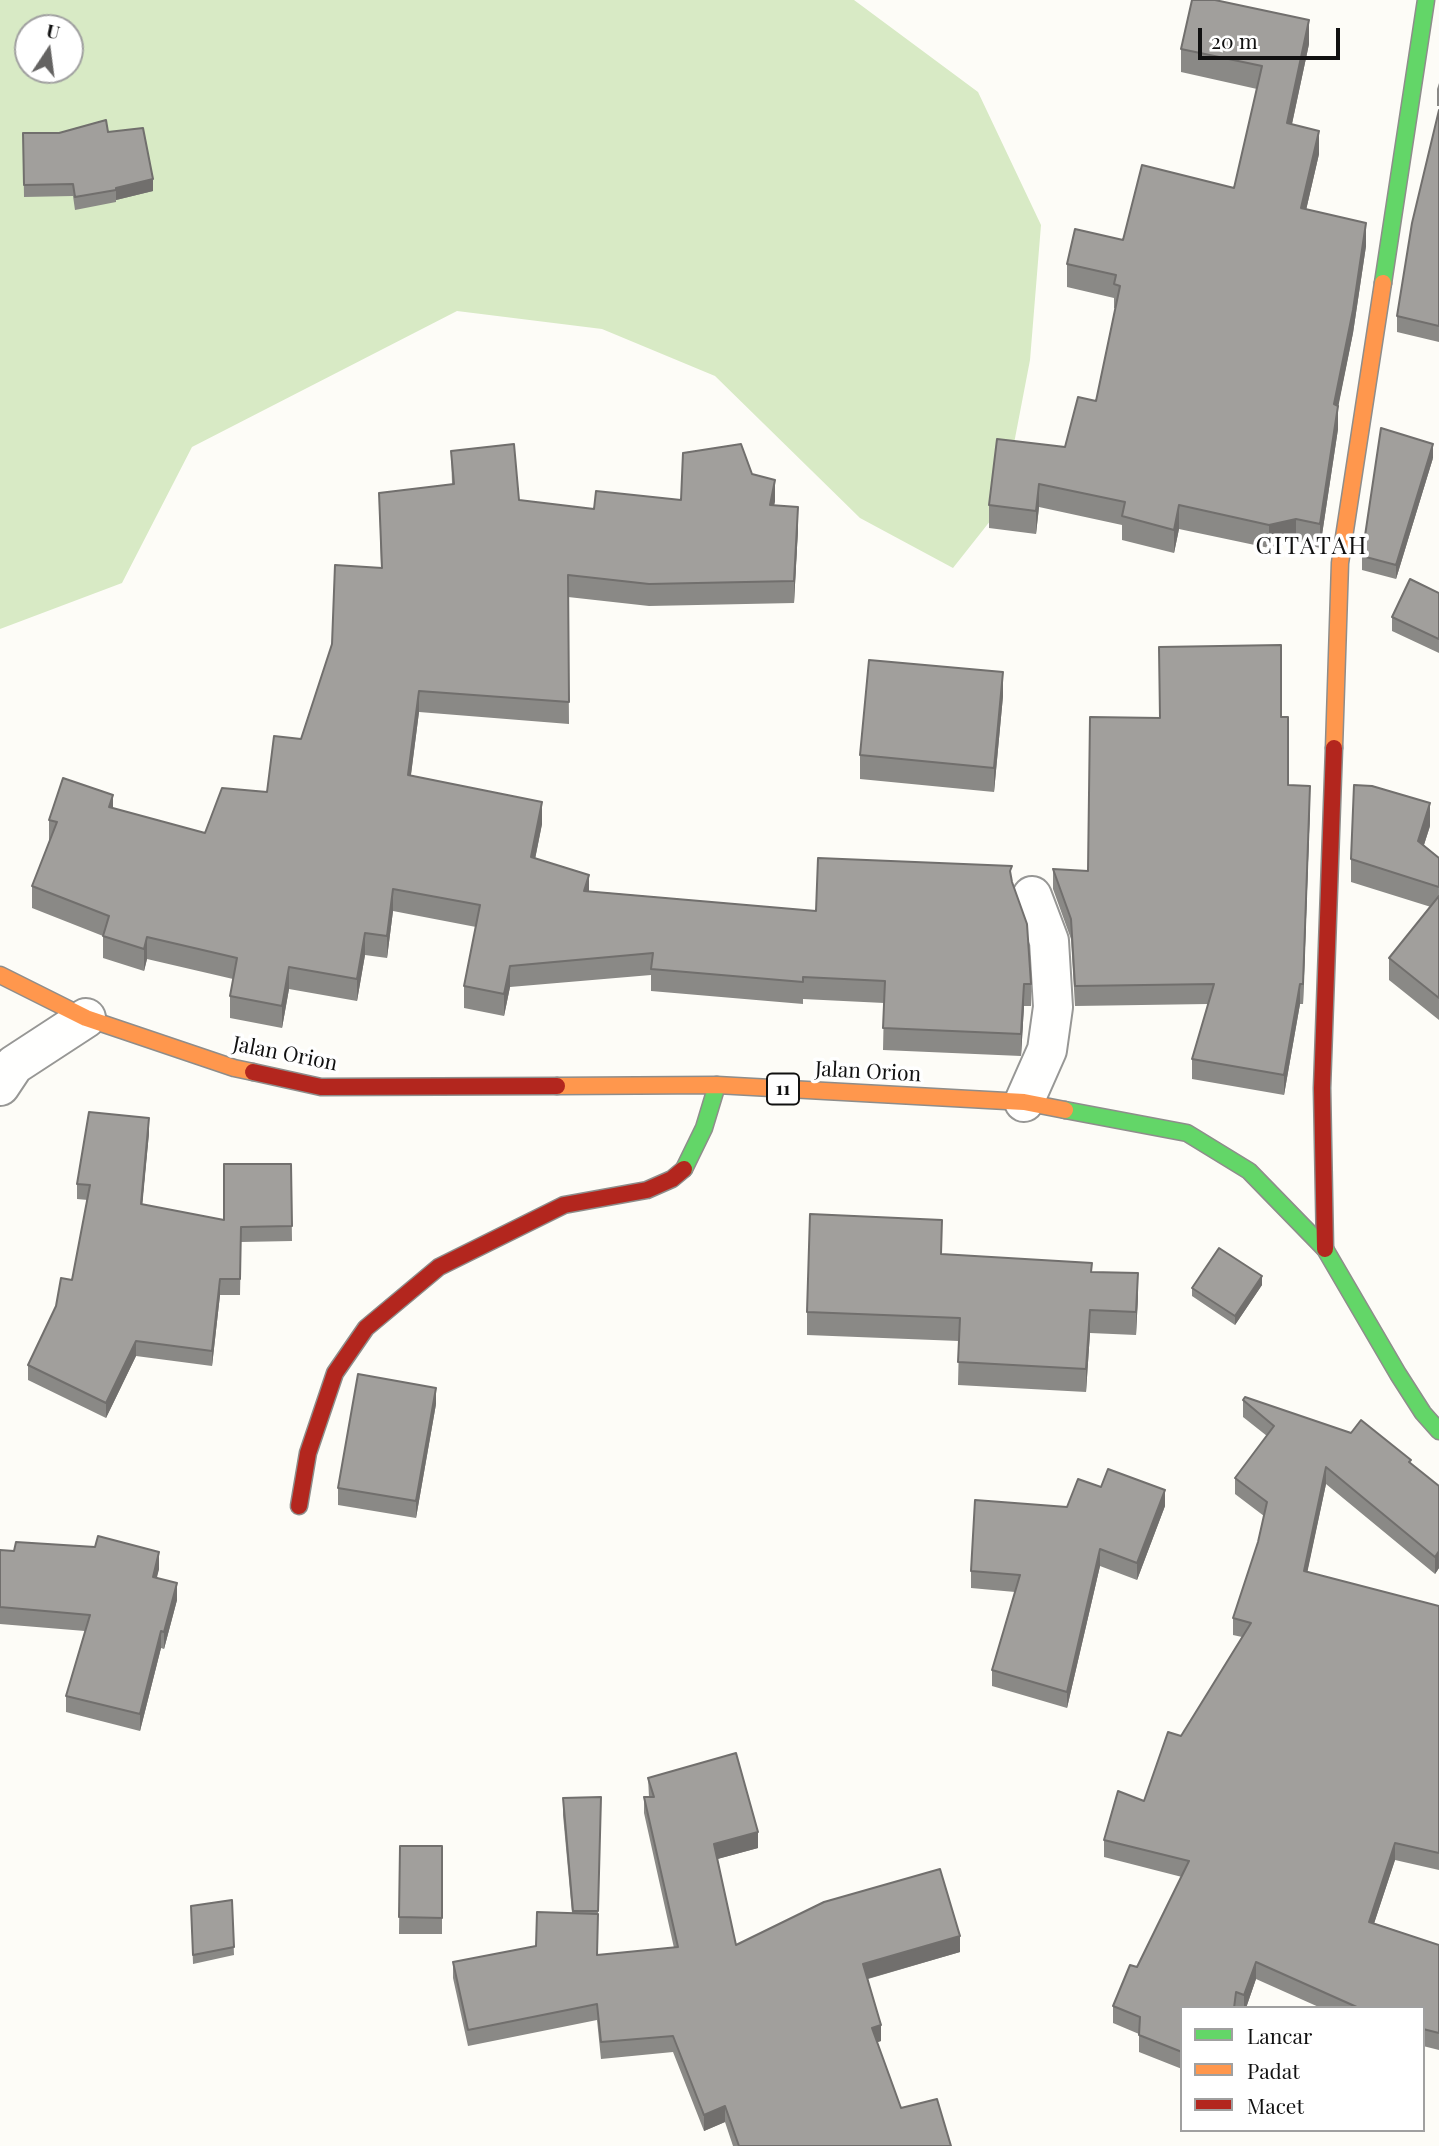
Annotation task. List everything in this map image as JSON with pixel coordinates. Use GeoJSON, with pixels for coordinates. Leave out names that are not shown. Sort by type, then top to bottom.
{"type":"FeatureCollection","features":[{"type":"Feature","properties":{"kind":"main road"},"geometry":{"type":"LineString","coordinates":[[1325,1249],[1322,1088],[1340,564],[1426,0]]}},
{"type":"Feature","properties":{"kind":"main road","name":"Jalan Orion"},"geometry":{"type":"LineString","coordinates":[[0,975],[86,1018],[234,1068],[321,1087],[717,1085],[1024,1102],[1187,1133],[1249,1171],[1325,1249],[1398,1374],[1423,1413],[1439,1431]]}},
{"type":"Feature","properties":{"kind":"main road"},"geometry":{"type":"LineString","coordinates":[[299,1506],[308,1452],[335,1373],[366,1328],[439,1267],[564,1205],[646,1190],[672,1180],[687,1167],[704,1128],[717,1085]]}},
{"type":"Feature","properties":{"kind":"street"},"geometry":{"type":"LineString","coordinates":[[1024,1102],[1047,1050],[1053,1007],[1049,941],[1032,896]]}},
{"type":"Feature","properties":{"kind":"street"},"geometry":{"type":"LineString","coordinates":[[0,1086],[14,1065],[86,1018]]}},
{"type":"Feature","properties":{"kind":"green space"},"geometry":{"type":"Polygon","coordinates":[[[0,0],[854,0],[978,92],[1041,225],[1030,360],[1002,506],[953,568],[860,518],[715,376],[602,329],[457,311],[192,447],[122,583],[0,629],[0,0]]]}},
{"type":"Feature","properties":{"kind":"building"},"geometry":{"type":"Polygon","coordinates":[[[1192,0],[1215,0],[1309,20],[1287,123],[1319,131],[1301,208],[1366,223],[1353,310],[1334,404],[1338,406],[1320,524],[1296,519],[1269,525],[1179,505],[1174,530],[1122,516],[1125,502],[1039,484],[1036,511],[989,505],[997,439],[1065,447],[1078,397],[1096,401],[1120,286],[1114,284],[1116,275],[1067,264],[1075,229],[1123,240],[1142,165],[1234,188],[1262,66],[1181,49],[1192,0]]]}},
{"type":"Feature","properties":{"kind":"building"},"geometry":{"type":"Polygon","coordinates":[[[1439,110],[1439,326],[1397,316],[1412,223],[1439,110]]]}},
{"type":"Feature","properties":{"kind":"building"},"geometry":{"type":"Polygon","coordinates":[[[106,120],[108,132],[143,128],[153,179],[116,190],[75,197],[73,184],[24,185],[23,133],[59,133],[106,120]]]}},
{"type":"Feature","properties":{"kind":"building"},"geometry":{"type":"Polygon","coordinates":[[[1381,428],[1433,444],[1396,565],[1362,556],[1381,428]]]}},
{"type":"Feature","properties":{"kind":"building"},"geometry":{"type":"Polygon","coordinates":[[[514,444],[519,500],[594,509],[596,491],[681,500],[683,453],[741,444],[752,474],[775,480],[770,505],[798,507],[794,581],[649,584],[568,575],[569,702],[419,691],[408,775],[542,802],[531,857],[589,875],[584,891],[816,911],[818,858],[1012,866],[1012,882],[1027,924],[1031,984],[1024,984],[1021,1034],[883,1028],[885,981],[803,977],[803,982],[651,969],[653,953],[510,966],[504,994],[464,986],[480,905],[393,889],[387,936],[365,933],[357,979],[289,967],[282,1006],[230,996],[237,958],[147,937],[144,949],[103,936],[109,916],[32,886],[57,822],[49,820],[63,778],[113,795],[109,807],[205,833],[222,788],[267,792],[274,736],[301,739],[332,644],[335,565],[382,568],[379,493],[454,484],[451,451],[514,444]]]}},
{"type":"Feature","properties":{"kind":"building"},"geometry":{"type":"Polygon","coordinates":[[[1410,579],[1439,593],[1439,639],[1392,617],[1410,579]]]}},
{"type":"Feature","properties":{"kind":"building"},"geometry":{"type":"Polygon","coordinates":[[[1281,645],[1281,717],[1288,717],[1288,785],[1310,786],[1303,984],[1300,984],[1284,1075],[1192,1059],[1214,984],[1075,986],[1071,919],[1053,869],[1088,871],[1090,717],[1160,718],[1159,647],[1281,645]]]}},
{"type":"Feature","properties":{"kind":"building"},"geometry":{"type":"Polygon","coordinates":[[[869,660],[1003,672],[994,768],[860,755],[869,660]]]}},
{"type":"Feature","properties":{"kind":"building"},"geometry":{"type":"Polygon","coordinates":[[[1354,785],[1372,786],[1430,803],[1418,841],[1439,858],[1439,887],[1351,859],[1354,785]]]}},
{"type":"Feature","properties":{"kind":"building"},"geometry":{"type":"Polygon","coordinates":[[[1439,896],[1439,998],[1389,958],[1439,896]]]}},
{"type":"Feature","properties":{"kind":"building"},"geometry":{"type":"Polygon","coordinates":[[[89,1112],[149,1118],[141,1204],[224,1220],[224,1164],[291,1164],[292,1226],[241,1227],[240,1279],[220,1279],[212,1351],[136,1341],[106,1403],[28,1365],[56,1306],[61,1278],[72,1280],[90,1185],[77,1184],[89,1112]]]}},
{"type":"Feature","properties":{"kind":"building"},"geometry":{"type":"Polygon","coordinates":[[[810,1214],[942,1220],[941,1254],[1092,1263],[1091,1272],[1138,1273],[1136,1312],[1090,1310],[1086,1369],[958,1362],[960,1318],[807,1312],[810,1214]]]}},
{"type":"Feature","properties":{"kind":"building"},"geometry":{"type":"Polygon","coordinates":[[[1219,1248],[1262,1276],[1235,1316],[1192,1288],[1219,1248]]]}},
{"type":"Feature","properties":{"kind":"building"},"geometry":{"type":"Polygon","coordinates":[[[358,1374],[436,1388],[416,1501],[338,1488],[358,1374]]]}},
{"type":"Feature","properties":{"kind":"building"},"geometry":{"type":"Polygon","coordinates":[[[1245,1397],[1351,1433],[1361,1420],[1439,1486],[1439,1551],[1435,1557],[1326,1467],[1304,1571],[1439,1606],[1439,1853],[1395,1843],[1369,1922],[1439,1945],[1439,2033],[1425,2030],[1425,2006],[1355,2006],[1256,1962],[1244,1995],[1236,1992],[1234,2006],[1180,2006],[1180,2051],[1139,2035],[1140,2017],[1113,2006],[1130,1965],[1137,1967],[1189,1861],[1104,1840],[1118,1791],[1144,1801],[1168,1732],[1181,1736],[1251,1623],[1233,1618],[1258,1542],[1267,1502],[1235,1478],[1274,1426],[1243,1400],[1245,1397]]]}},
{"type":"Feature","properties":{"kind":"building"},"geometry":{"type":"Polygon","coordinates":[[[1108,1469],[1165,1490],[1137,1563],[1100,1549],[1067,1692],[992,1670],[1020,1575],[971,1571],[975,1500],[1067,1507],[1078,1479],[1101,1487],[1108,1469]]]}},
{"type":"Feature","properties":{"kind":"building"},"geometry":{"type":"Polygon","coordinates":[[[98,1536],[159,1552],[153,1577],[177,1583],[164,1632],[161,1631],[140,1714],[66,1696],[90,1615],[0,1607],[0,1550],[14,1551],[16,1542],[95,1547],[98,1536]]]}},
{"type":"Feature","properties":{"kind":"building"},"geometry":{"type":"Polygon","coordinates":[[[736,1753],[758,1832],[714,1844],[736,1945],[824,1902],[940,1869],[960,1936],[863,1964],[881,2025],[872,2028],[901,2108],[937,2099],[951,2146],[739,2146],[725,2106],[704,2115],[673,2036],[601,2042],[597,2004],[468,2030],[453,1962],[536,1946],[537,1912],[598,1914],[597,1955],[678,1947],[644,1797],[654,1797],[648,1778],[736,1753]]]}},
{"type":"Feature","properties":{"kind":"building"},"geometry":{"type":"Polygon","coordinates":[[[601,1797],[598,1911],[573,1911],[563,1798],[601,1797]]]}},
{"type":"Feature","properties":{"kind":"building"},"geometry":{"type":"Polygon","coordinates":[[[400,1846],[442,1846],[442,1918],[399,1917],[400,1846]]]}},
{"type":"Feature","properties":{"kind":"building"},"geometry":{"type":"Polygon","coordinates":[[[232,1900],[234,1947],[193,1955],[191,1906],[232,1900]]]}},
{"type":"Feature","properties":{"kind":"traffic: fast"},"geometry":{"type":"LineString","coordinates":[[1383,283],[1426,0]]}},
{"type":"Feature","properties":{"kind":"traffic: fast"},"geometry":{"type":"LineString","coordinates":[[684,1169],[704,1128],[717,1085]]}},
{"type":"Feature","properties":{"kind":"traffic: fast"},"geometry":{"type":"LineString","coordinates":[[1065,1110],[1187,1133],[1249,1171],[1325,1249],[1398,1374],[1423,1413],[1439,1431]]}},
{"type":"Feature","properties":{"kind":"traffic: slow"},"geometry":{"type":"LineString","coordinates":[[1334,748],[1340,563],[1383,283]]}},
{"type":"Feature","properties":{"kind":"traffic: slow"},"geometry":{"type":"LineString","coordinates":[[0,975],[86,1018],[253,1072]]}},
{"type":"Feature","properties":{"kind":"traffic: slow"},"geometry":{"type":"LineString","coordinates":[[557,1086],[717,1085],[1024,1102],[1065,1110]]}},
{"type":"Feature","properties":{"kind":"traffic: jam"},"geometry":{"type":"LineString","coordinates":[[1325,1249],[1322,1088],[1334,748]]}},
{"type":"Feature","properties":{"kind":"traffic: jam"},"geometry":{"type":"LineString","coordinates":[[253,1072],[321,1087],[557,1086]]}},
{"type":"Feature","properties":{"kind":"traffic: jam"},"geometry":{"type":"LineString","coordinates":[[299,1506],[308,1453],[335,1373],[366,1328],[439,1267],[564,1205],[647,1190],[672,1179],[684,1169]]}},
{"type":"Feature","properties":{"kind":"district","name":"CITATAH"},"geometry":{"type":"Point","coordinates":[1312,547]}}]}
